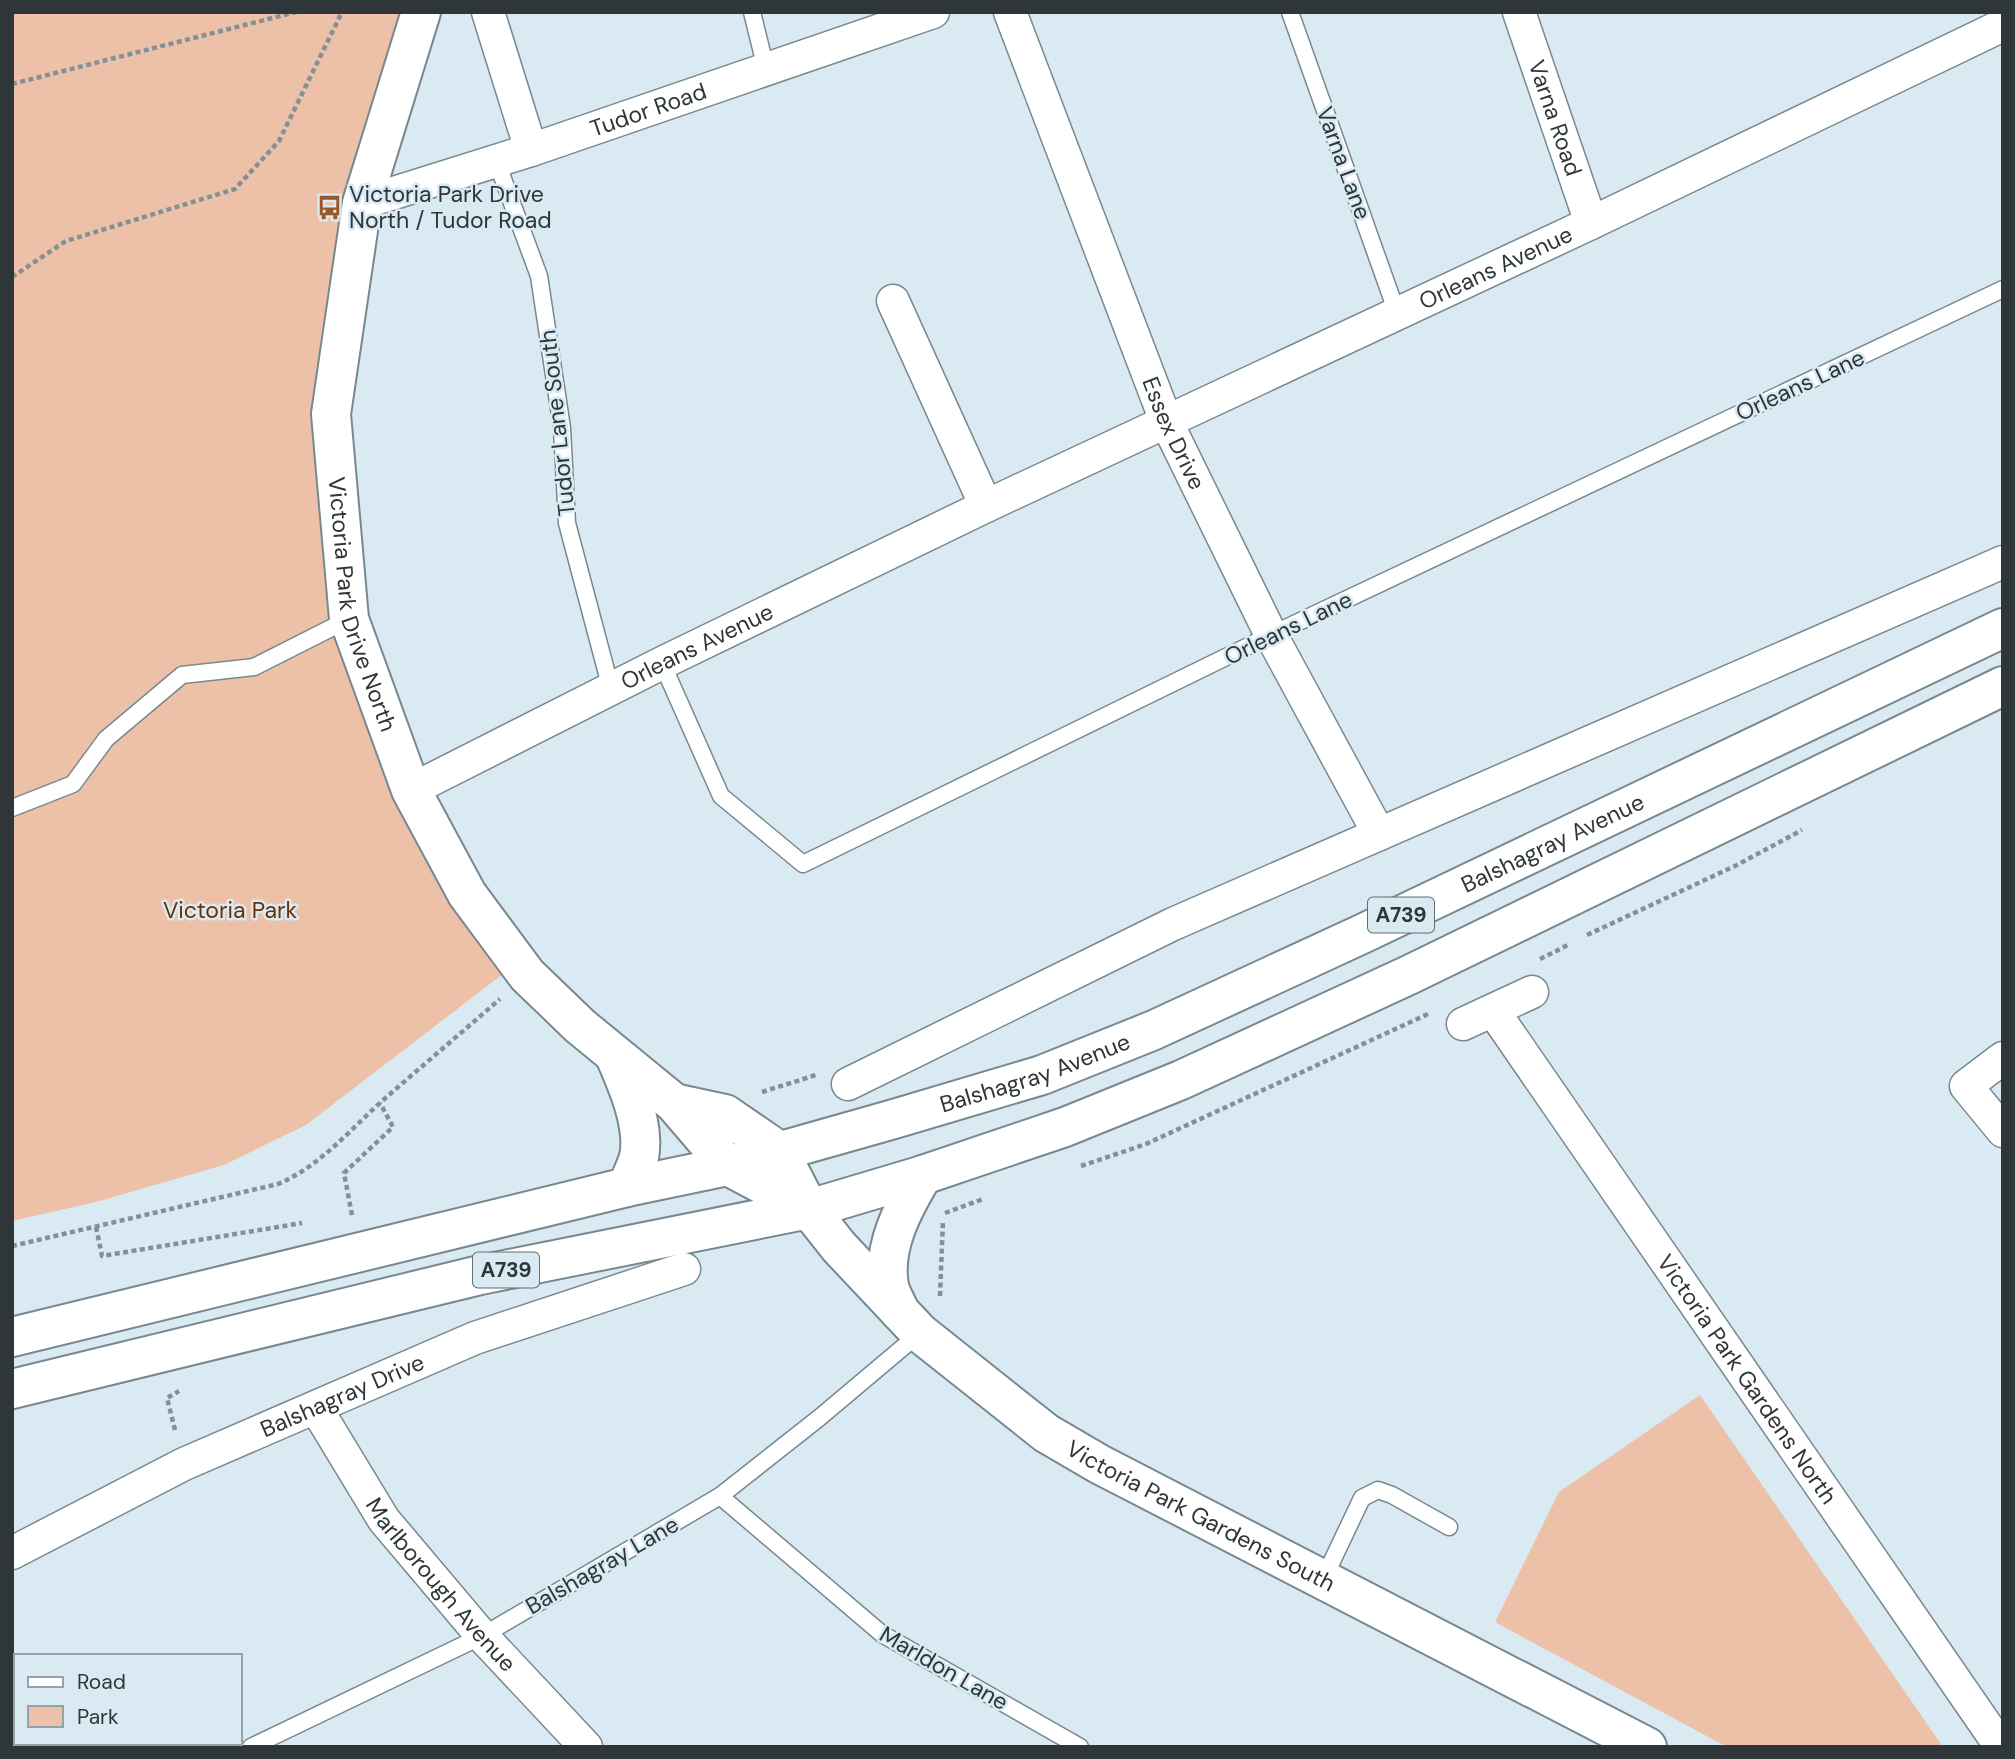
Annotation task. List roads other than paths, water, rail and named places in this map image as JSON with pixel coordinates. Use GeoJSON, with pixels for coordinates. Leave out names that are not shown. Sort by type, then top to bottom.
{"type":"FeatureCollection","features":[{"type":"Feature","properties":{"kind":"main road","name":"Victoria Park Drive North"},"geometry":{"type":"LineString","coordinates":[[421,12],[362,204],[331,414],[349,619],[411,790],[467,894],[527,975],[580,1026],[674,1103],[728,1166],[809,1209]]}},
{"type":"Feature","properties":{"kind":"main road","name":"Balshagray Avenue"},"geometry":{"type":"LineString","coordinates":[[779,1151],[1042,1075],[1154,1030],[2003,628]]}},
{"type":"Feature","properties":{"kind":"main road","name":"A739"},"geometry":{"type":"LineString","coordinates":[[12,1389],[480,1275],[809,1209],[923,1175],[1065,1127],[1181,1080],[1409,975],[2003,685]]}},
{"type":"Feature","properties":{"kind":"main road"},"geometry":{"type":"LineString","coordinates":[[615,1056],[625,1079],[638,1125],[640,1152],[627,1187]]}},
{"type":"Feature","properties":{"kind":"main road","name":"Victoria Park Drive North"},"geometry":{"type":"LineString","coordinates":[[674,1103],[725,1114],[779,1151],[809,1209]]}},
{"type":"Feature","properties":{"kind":"main road","name":"A739"},"geometry":{"type":"LineString","coordinates":[[12,1337],[627,1187],[728,1166],[779,1151]]}},
{"type":"Feature","properties":{"kind":"main road"},"geometry":{"type":"LineString","coordinates":[[910,1323],[890,1288],[888,1261],[907,1202],[923,1175]]}},
{"type":"Feature","properties":{"kind":"main road","name":"Victoria Park Gardens South"},"geometry":{"type":"LineString","coordinates":[[809,1209],[839,1247],[910,1323],[1046,1433],[1111,1471],[1324,1578],[1647,1747]]}},
{"type":"Feature","properties":{"kind":"street"},"geometry":{"type":"LineString","coordinates":[[488,12],[531,150]]}},
{"type":"Feature","properties":{"kind":"street","name":"Tudor Road"},"geometry":{"type":"LineString","coordinates":[[362,204],[531,150],[933,12]]}},
{"type":"Feature","properties":{"kind":"street","name":"Essex Drive"},"geometry":{"type":"LineString","coordinates":[[1010,12],[1166,421],[1271,635],[1379,834]]}},
{"type":"Feature","properties":{"kind":"street","name":"Varna Road"},"geometry":{"type":"LineString","coordinates":[[1518,12],[1591,223]]}},
{"type":"Feature","properties":{"kind":"street","name":"Orleans Avenue"},"geometry":{"type":"LineString","coordinates":[[411,790],[662,663],[986,506],[1591,223],[2003,25]]}},
{"type":"Feature","properties":{"kind":"street"},"geometry":{"type":"LineString","coordinates":[[893,301],[986,506]]}},
{"type":"Feature","properties":{"kind":"street"},"geometry":{"type":"LineString","coordinates":[[848,1084],[1173,924],[2003,562]]}},
{"type":"Feature","properties":{"kind":"street"},"geometry":{"type":"LineString","coordinates":[[1463,1024],[1494,1012],[1532,992]]}},
{"type":"Feature","properties":{"kind":"street","name":"Victoria Park Gardens North"},"geometry":{"type":"LineString","coordinates":[[1494,1012],[2001,1747]]}},
{"type":"Feature","properties":{"kind":"street"},"geometry":{"type":"LineString","coordinates":[[2003,1058],[1966,1086],[2003,1131]]}},
{"type":"Feature","properties":{"kind":"street","name":"Balshagray Drive"},"geometry":{"type":"LineString","coordinates":[[12,1553],[184,1464],[475,1338],[684,1269]]}},
{"type":"Feature","properties":{"kind":"street","name":"Marlborough Avenue"},"geometry":{"type":"LineString","coordinates":[[316,1408],[384,1520],[482,1636],[586,1747]]}},
{"type":"Feature","properties":{"kind":"lane"},"geometry":{"type":"LineString","coordinates":[[752,12],[766,69]]}},
{"type":"Feature","properties":{"kind":"lane","name":"Varna Lane"},"geometry":{"type":"LineString","coordinates":[[1290,12],[1397,313]]}},
{"type":"Feature","properties":{"kind":"lane","name":"Tudor Lane South"},"geometry":{"type":"LineString","coordinates":[[496,160],[539,276],[562,428],[567,523],[611,689]]}},
{"type":"Feature","properties":{"kind":"lane","name":"Orleans Lane"},"geometry":{"type":"LineString","coordinates":[[662,663],[722,796],[803,864],[1271,635],[2003,289]]}},
{"type":"Feature","properties":{"kind":"lane"},"geometry":{"type":"LineString","coordinates":[[12,808],[73,784],[106,738],[182,675],[254,667],[349,619]]}},
{"type":"Feature","properties":{"kind":"lane","name":"Balshagray Lane"},"geometry":{"type":"LineString","coordinates":[[251,1747],[482,1636],[720,1496],[910,1323]]}},
{"type":"Feature","properties":{"kind":"lane"},"geometry":{"type":"LineString","coordinates":[[1324,1578],[1362,1498],[1378,1490],[1392,1494],[1449,1527]]}},
{"type":"Feature","properties":{"kind":"lane","name":"Marldon Lane"},"geometry":{"type":"LineString","coordinates":[[720,1496],[882,1634],[1080,1747]]}},
{"type":"Feature","properties":{"kind":"place","name":"Victoria Park Drive North / Tudor Road"},"geometry":{"type":"Point","coordinates":[329,207]}},
{"type":"Feature","properties":{"kind":"park label","name":"Victoria Park"},"geometry":{"type":"Point","coordinates":[230,910]}}]}
